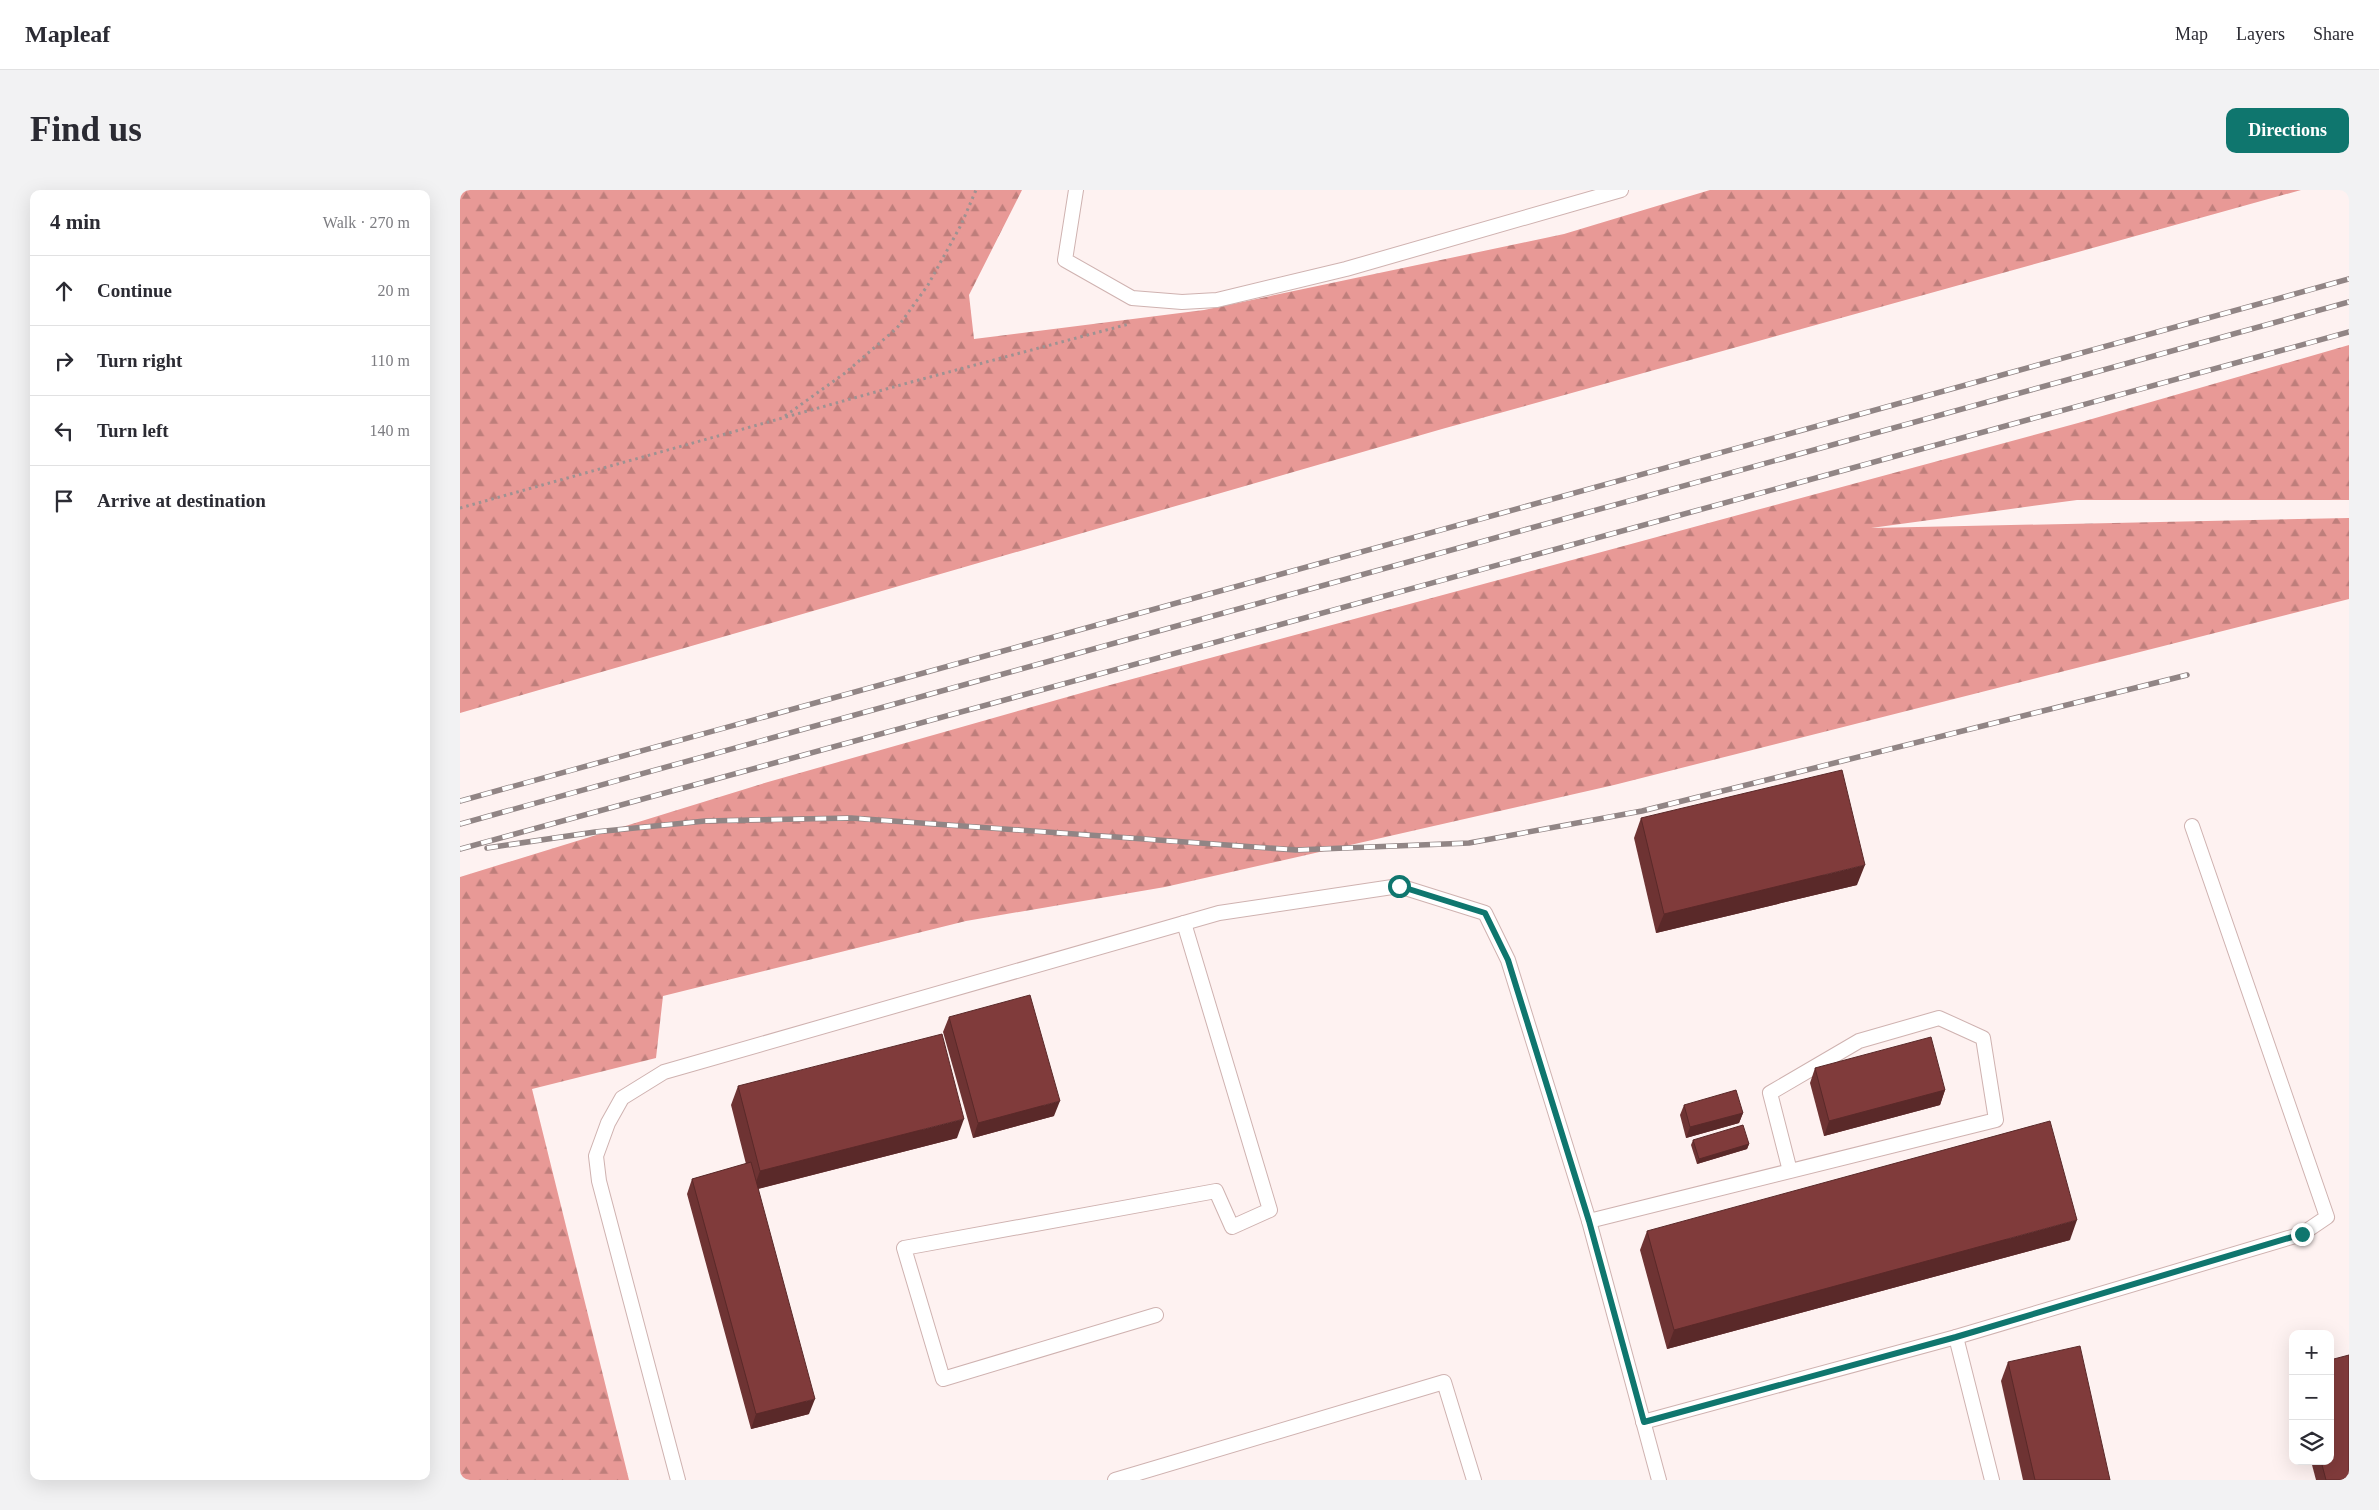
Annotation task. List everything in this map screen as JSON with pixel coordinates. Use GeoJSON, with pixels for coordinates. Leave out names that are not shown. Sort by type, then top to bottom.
{"type":"FeatureCollection","features":[{"type":"Feature","properties":{"kind":"lane"},"geometry":{"type":"LineString","coordinates":[[1076,190],[1065,260],[1132,298],[1182,302],[1216,300],[1346,269],[1621,190]]}},
{"type":"Feature","properties":{"kind":"lane"},"geometry":{"type":"LineString","coordinates":[[1644,1422],[1956,1337],[2302,1234],[2327,1217],[2192,826]]}},
{"type":"Feature","properties":{"kind":"lane"},"geometry":{"type":"LineString","coordinates":[[678,1480],[599,1181],[596,1156],[608,1123],[622,1098],[664,1072],[1220,913],[1399,886],[1485,913],[1508,960],[1589,1221],[1659,1480]]}},
{"type":"Feature","properties":{"kind":"lane"},"geometry":{"type":"LineString","coordinates":[[1156,1314],[944,1379],[904,1248],[1216,1191],[1232,1227],[1270,1210],[1184,923]]}},
{"type":"Feature","properties":{"kind":"lane"},"geometry":{"type":"LineString","coordinates":[[1589,1221],[1790,1172],[1996,1120],[1982,1038],[1939,1018],[1859,1040],[1770,1093],[1790,1172]]}},
{"type":"Feature","properties":{"kind":"lane"},"geometry":{"type":"LineString","coordinates":[[1956,1337],[1992,1480]]}},
{"type":"Feature","properties":{"kind":"lane"},"geometry":{"type":"LineString","coordinates":[[1115,1480],[1444,1382],[1474,1480]]}},
{"type":"Feature","properties":{"kind":"path"},"geometry":{"type":"LineString","coordinates":[[782,418],[845,373],[897,328],[928,285],[961,225],[976,190]]}},
{"type":"Feature","properties":{"kind":"path"},"geometry":{"type":"LineString","coordinates":[[460,508],[782,418],[1130,324]]}},
{"type":"Feature","properties":{"kind":"green space"},"geometry":{"type":"Polygon","coordinates":[[[460,190],[1022,190],[969,295],[974,339],[1204,310],[1564,234],[1710,190],[2301,190],[1442,429],[460,713],[460,190]]]}},
{"type":"Feature","properties":{"kind":"green space"},"geometry":{"type":"Polygon","coordinates":[[[2349,345],[2349,500],[2077,500],[1871,528],[2349,518],[2349,599],[1614,785],[1165,887],[966,921],[663,996],[656,1058],[532,1089],[629,1480],[460,1480],[460,877],[768,782],[1099,688],[2078,423],[2349,345]]]}},
{"type":"Feature","properties":{"kind":"building"},"geometry":{"type":"Polygon","coordinates":[[[1842,770],[1865,865],[1664,914],[1641,818],[1842,770]]]}},
{"type":"Feature","properties":{"kind":"building"},"geometry":{"type":"Polygon","coordinates":[[[1030,995],[1060,1101],[978,1123],[949,1017],[1030,995]]]}},
{"type":"Feature","properties":{"kind":"building"},"geometry":{"type":"Polygon","coordinates":[[[942,1034],[964,1119],[760,1171],[738,1086],[942,1034]]]}},
{"type":"Feature","properties":{"kind":"building"},"geometry":{"type":"Polygon","coordinates":[[[1931,1037],[1945,1090],[1829,1121],[1815,1068],[1931,1037]]]}},
{"type":"Feature","properties":{"kind":"building"},"geometry":{"type":"Polygon","coordinates":[[[1736,1090],[1743,1113],[1690,1127],[1684,1105],[1736,1090]]]}},
{"type":"Feature","properties":{"kind":"building"},"geometry":{"type":"Polygon","coordinates":[[[2050,1121],[2077,1220],[1674,1330],[1647,1231],[2050,1121]]]}},
{"type":"Feature","properties":{"kind":"building"},"geometry":{"type":"Polygon","coordinates":[[[1743,1125],[1749,1144],[1699,1159],[1693,1140],[1743,1125]]]}},
{"type":"Feature","properties":{"kind":"building"},"geometry":{"type":"Polygon","coordinates":[[[751,1162],[815,1399],[756,1414],[692,1179],[751,1162]]]}},
{"type":"Feature","properties":{"kind":"building"},"geometry":{"type":"Polygon","coordinates":[[[2080,1346],[2110,1480],[2035,1480],[2008,1362],[2080,1346]]]}},
{"type":"Feature","properties":{"kind":"building"},"geometry":{"type":"Polygon","coordinates":[[[2349,1355],[2349,1480],[2326,1480],[2322,1465],[2334,1465],[2334,1359],[2349,1355]]]}},
{"type":"Feature","properties":{"kind":"railway"},"geometry":{"type":"LineString","coordinates":[[460,801],[2349,279]]}},
{"type":"Feature","properties":{"kind":"railway"},"geometry":{"type":"LineString","coordinates":[[460,824],[2349,302]]}},
{"type":"Feature","properties":{"kind":"railway"},"geometry":{"type":"LineString","coordinates":[[460,849],[2349,332]]}},
{"type":"Feature","properties":{"kind":"railway"},"geometry":{"type":"LineString","coordinates":[[487,848],[595,832],[705,821],[851,818],[1296,850],[1469,843],[1642,811],[2187,675]]}},
{"type":"Feature","properties":{"kind":"route"},"geometry":{"type":"LineString","coordinates":[[1399,886],[1485,913],[1508,960],[1589,1221],[1644,1422],[1956,1337],[2302,1234]]}}]}
